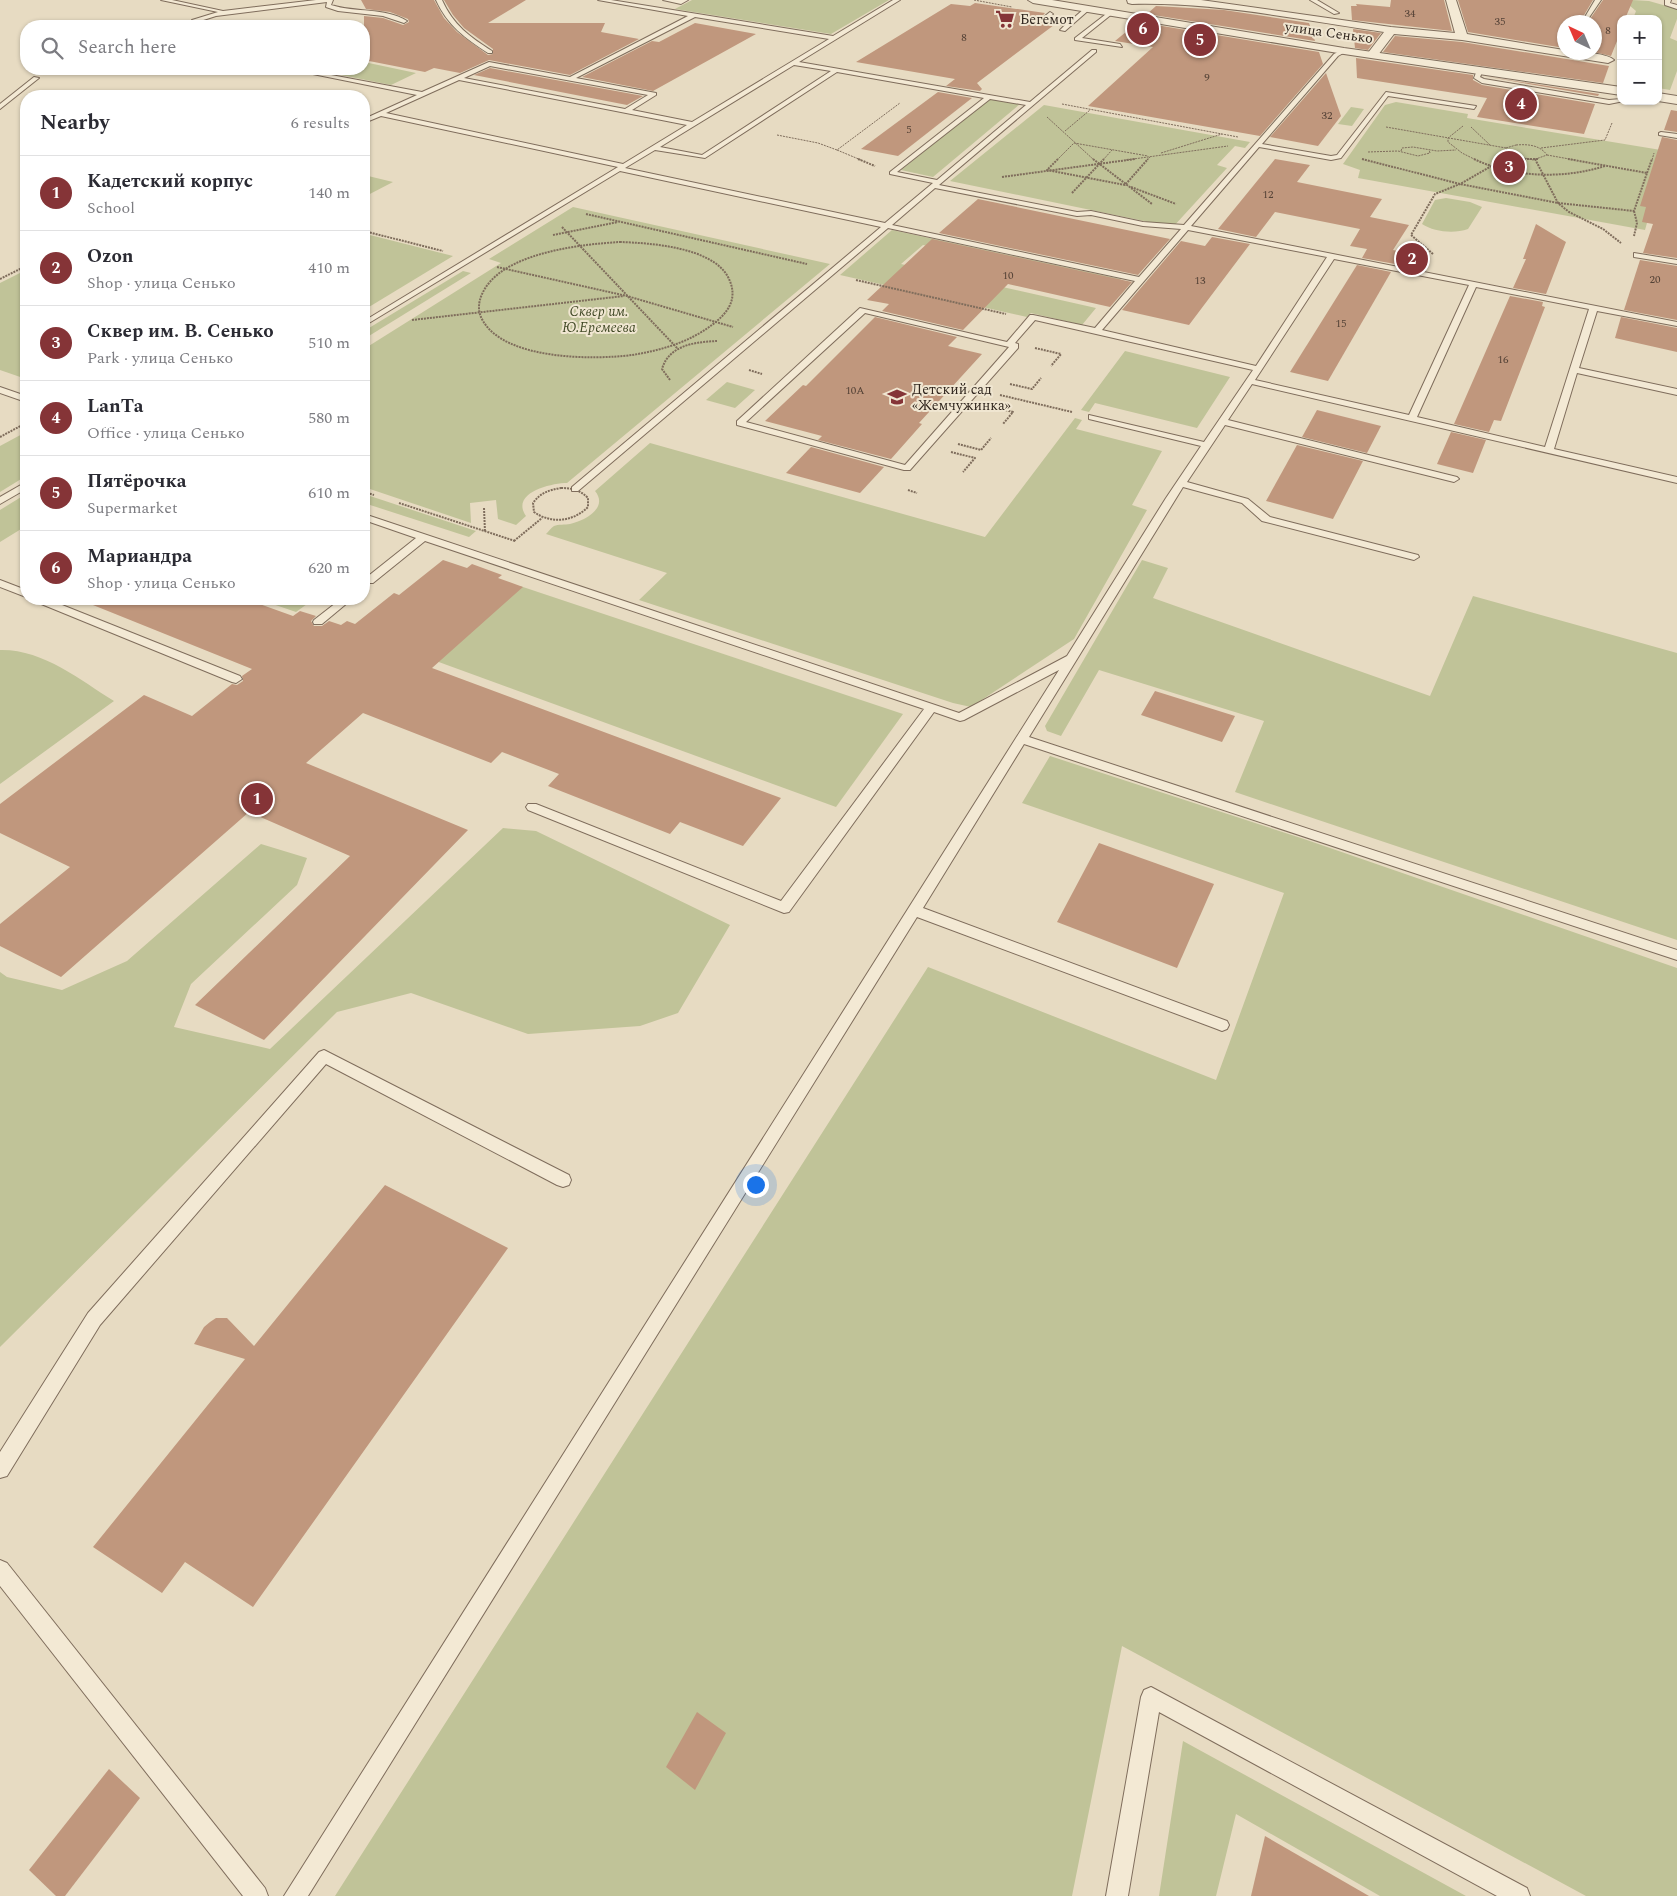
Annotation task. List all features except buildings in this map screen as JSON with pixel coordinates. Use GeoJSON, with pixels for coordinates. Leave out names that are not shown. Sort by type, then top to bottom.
{"type":"FeatureCollection","features":[{"type":"Feature","properties":{"kind":"street","name":"улица Сенько"},"geometry":{"type":"LineString","coordinates":[[1033,0],[1344,51],[1617,91]]}},
{"type":"Feature","properties":{"kind":"street"},"geometry":{"type":"LineString","coordinates":[[1124,15],[1132,7],[1132,0],[1172,0],[1391,30],[1462,37],[1557,52]]}},
{"type":"Feature","properties":{"kind":"street"},"geometry":{"type":"LineString","coordinates":[[1452,0],[1462,37]]}},
{"type":"Feature","properties":{"kind":"street"},"geometry":{"type":"LineString","coordinates":[[1374,54],[1391,30]]}},
{"type":"Feature","properties":{"kind":"street"},"geometry":{"type":"LineString","coordinates":[[1602,59],[1608,60]]}},
{"type":"Feature","properties":{"kind":"street"},"geometry":{"type":"LineString","coordinates":[[1662,98],[1677,100]]}},
{"type":"Feature","properties":{"kind":"lane"},"geometry":{"type":"LineString","coordinates":[[164,0],[235,13],[216,20]]}},
{"type":"Feature","properties":{"kind":"lane"},"geometry":{"type":"LineString","coordinates":[[197,20],[228,12],[329,0],[328,6],[338,9],[384,14],[404,21]]}},
{"type":"Feature","properties":{"kind":"lane"},"geometry":{"type":"LineString","coordinates":[[439,0],[445,17],[456,29],[490,52]]}},
{"type":"Feature","properties":{"kind":"lane"},"geometry":{"type":"LineString","coordinates":[[601,0],[834,38]]}},
{"type":"Feature","properties":{"kind":"lane"},"geometry":{"type":"LineString","coordinates":[[651,8],[666,0],[681,2],[686,0]]}},
{"type":"Feature","properties":{"kind":"lane"},"geometry":{"type":"LineString","coordinates":[[370,320],[897,0]]}},
{"type":"Feature","properties":{"kind":"lane"},"geometry":{"type":"LineString","coordinates":[[1313,0],[1336,13]]}},
{"type":"Feature","properties":{"kind":"lane"},"geometry":{"type":"LineString","coordinates":[[1588,15],[1598,0]]}},
{"type":"Feature","properties":{"kind":"lane"},"geometry":{"type":"LineString","coordinates":[[1668,0],[1667,4],[1677,7]]}},
{"type":"Feature","properties":{"kind":"lane"},"geometry":{"type":"LineString","coordinates":[[1060,32],[1087,9]]}},
{"type":"Feature","properties":{"kind":"lane"},"geometry":{"type":"LineString","coordinates":[[1110,13],[1077,40],[1120,46]]}},
{"type":"Feature","properties":{"kind":"lane"},"geometry":{"type":"LineString","coordinates":[[1050,14],[1043,20],[1069,24]]}},
{"type":"Feature","properties":{"kind":"lane"},"geometry":{"type":"LineString","coordinates":[[570,79],[694,15]]}},
{"type":"Feature","properties":{"kind":"lane"},"geometry":{"type":"LineString","coordinates":[[575,490],[1094,51]]}},
{"type":"Feature","properties":{"kind":"lane"},"geometry":{"type":"LineString","coordinates":[[1097,332],[1336,55],[1344,51]]}},
{"type":"Feature","properties":{"kind":"lane"},"geometry":{"type":"LineString","coordinates":[[794,63],[989,97],[1034,102]]}},
{"type":"Feature","properties":{"kind":"lane"},"geometry":{"type":"LineString","coordinates":[[370,119],[489,64],[654,94],[626,111]]}},
{"type":"Feature","properties":{"kind":"lane"},"geometry":{"type":"LineString","coordinates":[[491,85],[522,70]]}},
{"type":"Feature","properties":{"kind":"lane"},"geometry":{"type":"LineString","coordinates":[[654,148],[703,157],[837,70]]}},
{"type":"Feature","properties":{"kind":"lane"},"geometry":{"type":"LineString","coordinates":[[1480,70],[1477,78],[1482,81],[1609,102],[1617,101]]}},
{"type":"Feature","properties":{"kind":"lane"},"geometry":{"type":"LineString","coordinates":[[323,75],[423,94]]}},
{"type":"Feature","properties":{"kind":"lane"},"geometry":{"type":"LineString","coordinates":[[21,90],[36,78]]}},
{"type":"Feature","properties":{"kind":"lane"},"geometry":{"type":"LineString","coordinates":[[457,78],[694,124]]}},
{"type":"Feature","properties":{"kind":"lane"},"geometry":{"type":"LineString","coordinates":[[0,107],[20,91]]}},
{"type":"Feature","properties":{"kind":"lane"},"geometry":{"type":"LineString","coordinates":[[1260,143],[1332,158],[1339,157],[1386,94],[1474,107]]}},
{"type":"Feature","properties":{"kind":"lane"},"geometry":{"type":"LineString","coordinates":[[892,173],[989,97]]}},
{"type":"Feature","properties":{"kind":"lane"},"geometry":{"type":"LineString","coordinates":[[382,114],[621,168],[1140,280]]}},
{"type":"Feature","properties":{"kind":"lane"},"geometry":{"type":"LineString","coordinates":[[1661,134],[1677,136]]}},
{"type":"Feature","properties":{"kind":"lane"},"geometry":{"type":"LineString","coordinates":[[892,173],[1054,210],[1077,214],[1091,213],[1143,224],[1186,228],[1677,324]]}},
{"type":"Feature","properties":{"kind":"lane"},"geometry":{"type":"LineString","coordinates":[[1637,255],[1677,262]]}},
{"type":"Feature","properties":{"kind":"lane"},"geometry":{"type":"LineString","coordinates":[[295,1896],[1181,483],[1332,256]]}},
{"type":"Feature","properties":{"kind":"lane"},"geometry":{"type":"LineString","coordinates":[[1412,418],[1470,282]]}},
{"type":"Feature","properties":{"kind":"lane"},"geometry":{"type":"LineString","coordinates":[[1549,450],[1594,307]]}},
{"type":"Feature","properties":{"kind":"lane"},"geometry":{"type":"LineString","coordinates":[[862,310],[1015,346],[976,390],[906,468],[740,423],[862,310]]}},
{"type":"Feature","properties":{"kind":"lane"},"geometry":{"type":"LineString","coordinates":[[1009,345],[1033,317],[1097,332],[1412,418],[1677,480]]}},
{"type":"Feature","properties":{"kind":"lane"},"geometry":{"type":"LineString","coordinates":[[1574,370],[1677,392]]}},
{"type":"Feature","properties":{"kind":"lane"},"geometry":{"type":"LineString","coordinates":[[0,390],[20,397]]}},
{"type":"Feature","properties":{"kind":"lane"},"geometry":{"type":"LineString","coordinates":[[1092,417],[1207,445]]}},
{"type":"Feature","properties":{"kind":"lane"},"geometry":{"type":"LineString","coordinates":[[1223,422],[1454,479]]}},
{"type":"Feature","properties":{"kind":"lane"},"geometry":{"type":"LineString","coordinates":[[1181,483],[1245,501],[1266,519],[1414,557]]}},
{"type":"Feature","properties":{"kind":"lane"},"geometry":{"type":"LineString","coordinates":[[0,501],[20,489]]}},
{"type":"Feature","properties":{"kind":"lane"},"geometry":{"type":"LineString","coordinates":[[370,519],[960,718],[1072,658]]}},
{"type":"Feature","properties":{"kind":"lane"},"geometry":{"type":"LineString","coordinates":[[370,578],[423,537]]}},
{"type":"Feature","properties":{"kind":"lane"},"geometry":{"type":"LineString","coordinates":[[0,583],[20,591]]}},
{"type":"Feature","properties":{"kind":"lane"},"geometry":{"type":"LineString","coordinates":[[53,605],[236,679]]}},
{"type":"Feature","properties":{"kind":"lane"},"geometry":{"type":"LineString","coordinates":[[318,622],[339,605]]}},
{"type":"Feature","properties":{"kind":"lane"},"geometry":{"type":"LineString","coordinates":[[532,807],[784,908],[931,708]]}},
{"type":"Feature","properties":{"kind":"lane"},"geometry":{"type":"LineString","coordinates":[[1022,739],[1677,955]]}},
{"type":"Feature","properties":{"kind":"lane"},"geometry":{"type":"LineString","coordinates":[[914,910],[1222,1025]]}},
{"type":"Feature","properties":{"kind":"lane"},"geometry":{"type":"LineString","coordinates":[[0,1468],[94,1319],[324,1056],[563,1180]]}},
{"type":"Feature","properties":{"kind":"lane"},"geometry":{"type":"LineString","coordinates":[[0,1570],[257,1896]]}},
{"type":"Feature","properties":{"kind":"lane"},"geometry":{"type":"LineString","coordinates":[[1117,1896],[1151,1697],[1519,1896]]}},
{"type":"Feature","properties":{"kind":"path"},"geometry":{"type":"LineString","coordinates":[[836,150],[924,85]]}},
{"type":"Feature","properties":{"kind":"path"},"geometry":{"type":"LineString","coordinates":[[1034,102],[1223,134],[1260,143]]}},
{"type":"Feature","properties":{"kind":"path"},"geometry":{"type":"LineString","coordinates":[[1034,102],[1065,131],[1074,143],[1099,164],[1125,185],[1186,228]]}},
{"type":"Feature","properties":{"kind":"path"},"geometry":{"type":"LineString","coordinates":[[1065,131],[1090,110]]}},
{"type":"Feature","properties":{"kind":"path"},"geometry":{"type":"LineString","coordinates":[[1364,124],[1506,148],[1518,145],[1540,148],[1605,140],[1614,117]]}},
{"type":"Feature","properties":{"kind":"path"},"geometry":{"type":"LineString","coordinates":[[1448,138],[1466,122]]}},
{"type":"Feature","properties":{"kind":"path"},"geometry":{"type":"LineString","coordinates":[[747,129],[818,142],[892,173]]}},
{"type":"Feature","properties":{"kind":"path"},"geometry":{"type":"LineString","coordinates":[[1074,143],[1151,156],[1223,134]]}},
{"type":"Feature","properties":{"kind":"path"},"geometry":{"type":"LineString","coordinates":[[1448,138],[1448,142],[1457,150],[1492,165],[1542,174],[1575,174],[1606,166]]}},
{"type":"Feature","properties":{"kind":"path"},"geometry":{"type":"LineString","coordinates":[[1047,170],[1074,143]]}},
{"type":"Feature","properties":{"kind":"path"},"geometry":{"type":"LineString","coordinates":[[1000,177],[1260,143]]}},
{"type":"Feature","properties":{"kind":"path"},"geometry":{"type":"LineString","coordinates":[[1429,150],[1430,153],[1428,155],[1418,156],[1408,155],[1401,150],[1403,147],[1412,146],[1429,150],[1457,150]]}},
{"type":"Feature","properties":{"kind":"path"},"geometry":{"type":"LineString","coordinates":[[1506,148],[1510,155],[1535,160],[1547,156],[1647,173],[1634,211],[1638,223],[1630,249]]}},
{"type":"Feature","properties":{"kind":"path"},"geometry":{"type":"LineString","coordinates":[[1540,148],[1546,152],[1547,156]]}},
{"type":"Feature","properties":{"kind":"path"},"geometry":{"type":"LineString","coordinates":[[1054,210],[1113,150]]}},
{"type":"Feature","properties":{"kind":"path"},"geometry":{"type":"LineString","coordinates":[[1342,154],[1460,184],[1558,203],[1634,211]]}},
{"type":"Feature","properties":{"kind":"path"},"geometry":{"type":"LineString","coordinates":[[1470,282],[1411,235],[1435,194],[1460,184],[1510,155]]}},
{"type":"Feature","properties":{"kind":"path"},"geometry":{"type":"LineString","coordinates":[[1125,185],[1151,156]]}},
{"type":"Feature","properties":{"kind":"path"},"geometry":{"type":"LineString","coordinates":[[1535,160],[1558,203],[1569,212],[1603,229],[1637,255]]}},
{"type":"Feature","properties":{"kind":"path"},"geometry":{"type":"LineString","coordinates":[[1047,170],[1125,185],[1199,213]]}},
{"type":"Feature","properties":{"kind":"path"},"geometry":{"type":"LineString","coordinates":[[557,207],[1031,320]]}},
{"type":"Feature","properties":{"kind":"path"},"geometry":{"type":"LineString","coordinates":[[549,236],[620,222]]}},
{"type":"Feature","properties":{"kind":"path"},"geometry":{"type":"LineString","coordinates":[[370,234],[507,269],[627,296],[758,334]]}},
{"type":"Feature","properties":{"kind":"path"},"geometry":{"type":"LineString","coordinates":[[620,242],[660,245],[694,254],[712,262],[729,278],[734,291],[728,310],[716,323],[698,335],[648,352],[618,356],[588,358],[559,356],[521,347],[502,338],[487,327],[479,312],[479,302],[484,290],[495,278],[507,269],[543,254],[580,246],[620,242]]}},
{"type":"Feature","properties":{"kind":"path"},"geometry":{"type":"LineString","coordinates":[[580,246],[678,349]]}},
{"type":"Feature","properties":{"kind":"path"},"geometry":{"type":"LineString","coordinates":[[0,278],[20,269]]}},
{"type":"Feature","properties":{"kind":"path"},"geometry":{"type":"LineString","coordinates":[[408,320],[627,296]]}},
{"type":"Feature","properties":{"kind":"path"},"geometry":{"type":"LineString","coordinates":[[693,389],[671,381],[662,369],[664,360],[678,349],[710,341],[744,346]]}},
{"type":"Feature","properties":{"kind":"path"},"geometry":{"type":"LineString","coordinates":[[1034,348],[1061,354],[1051,366]]}},
{"type":"Feature","properties":{"kind":"path"},"geometry":{"type":"LineString","coordinates":[[1004,382],[1032,389],[1041,378]]}},
{"type":"Feature","properties":{"kind":"path"},"geometry":{"type":"LineString","coordinates":[[976,390],[1092,417]]}},
{"type":"Feature","properties":{"kind":"path"},"geometry":{"type":"LineString","coordinates":[[985,405],[1013,412],[1003,424]]}},
{"type":"Feature","properties":{"kind":"path"},"geometry":{"type":"LineString","coordinates":[[0,437],[20,426]]}},
{"type":"Feature","properties":{"kind":"path"},"geometry":{"type":"LineString","coordinates":[[950,442],[981,450],[991,438]]}},
{"type":"Feature","properties":{"kind":"path"},"geometry":{"type":"LineString","coordinates":[[944,450],[975,458],[963,472]]}},
{"type":"Feature","properties":{"kind":"path"},"geometry":{"type":"LineString","coordinates":[[392,501],[515,541],[542,518],[532,509],[533,503],[539,496],[556,489],[575,490]]}},
{"type":"Feature","properties":{"kind":"path"},"geometry":{"type":"LineString","coordinates":[[370,494],[382,498]]}},
{"type":"Feature","properties":{"kind":"path"},"geometry":{"type":"LineString","coordinates":[[484,508],[485,532]]}},
{"type":"Feature","properties":{"kind":"green space"},"geometry":{"type":"Polygon","coordinates":[[[692,0],[889,0],[831,34],[675,9],[692,0]]]}},
{"type":"Feature","properties":{"kind":"green space"},"geometry":{"type":"Polygon","coordinates":[[[1632,0],[1649,1],[1677,9],[1677,19],[1670,38],[1677,41],[1677,71],[1670,90],[1662,89],[1662,15],[1634,15],[1636,11],[1629,5],[1632,0]]]}},
{"type":"Feature","properties":{"kind":"green space"},"geometry":{"type":"Polygon","coordinates":[[[370,63],[416,73],[391,85],[341,75],[370,75],[370,63]]]}},
{"type":"Feature","properties":{"kind":"green space"},"geometry":{"type":"Polygon","coordinates":[[[990,99],[1020,104],[933,177],[901,170],[990,99]]]}},
{"type":"Feature","properties":{"kind":"green space"},"geometry":{"type":"Polygon","coordinates":[[[1396,102],[1468,114],[1467,118],[1667,151],[1645,230],[1358,178],[1360,170],[1343,164],[1385,105],[1396,102]]]}},
{"type":"Feature","properties":{"kind":"green space"},"geometry":{"type":"Polygon","coordinates":[[[1044,105],[1250,142],[1245,148],[1235,146],[1217,165],[1227,168],[1173,227],[950,181],[1044,105]]]}},
{"type":"Feature","properties":{"kind":"green space"},"geometry":{"type":"Polygon","coordinates":[[[1351,107],[1364,109],[1352,126],[1338,124],[1351,107]]]}},
{"type":"Feature","properties":{"kind":"green space"},"geometry":{"type":"Polygon","coordinates":[[[370,176],[393,182],[370,194],[370,176]]]}},
{"type":"Feature","properties":{"kind":"green space"},"geometry":{"type":"Polygon","coordinates":[[[1446,198],[1470,202],[1482,207],[1468,229],[1444,231],[1432,229],[1422,224],[1435,200],[1446,198]]]}},
{"type":"Feature","properties":{"kind":"green space","name":"Сквер им. Ю.Еремеева"},"geometry":{"type":"Polygon","coordinates":[[[573,207],[830,264],[567,483],[543,487],[528,495],[523,501],[526,516],[516,525],[498,519],[496,500],[470,503],[471,523],[370,489],[370,345],[501,263],[489,259],[573,207]]]}},
{"type":"Feature","properties":{"kind":"green space"},"geometry":{"type":"Polygon","coordinates":[[[892,230],[1121,279],[1115,287],[923,245],[901,264],[1096,308],[1082,325],[1031,313],[1027,317],[840,275],[892,230]]]}},
{"type":"Feature","properties":{"kind":"green space"},"geometry":{"type":"Polygon","coordinates":[[[370,235],[453,256],[370,306],[370,235]]]}},
{"type":"Feature","properties":{"kind":"green space"},"geometry":{"type":"Polygon","coordinates":[[[463,271],[471,273],[370,335],[370,327],[463,271]]]}},
{"type":"Feature","properties":{"kind":"green space"},"geometry":{"type":"Polygon","coordinates":[[[20,273],[20,377],[0,370],[0,283],[20,273]]]}},
{"type":"Feature","properties":{"kind":"green space"},"geometry":{"type":"Polygon","coordinates":[[[1125,351],[1230,377],[1197,428],[1095,403],[1089,412],[1081,410],[1125,351]]]}},
{"type":"Feature","properties":{"kind":"green space"},"geometry":{"type":"Polygon","coordinates":[[[727,382],[755,390],[735,408],[706,400],[727,382]]]}},
{"type":"Feature","properties":{"kind":"green space"},"geometry":{"type":"Polygon","coordinates":[[[1075,418],[1082,420],[1076,429],[1162,451],[1132,505],[1147,510],[1074,639],[971,707],[953,703],[639,600],[667,573],[546,534],[554,526],[582,520],[593,513],[599,503],[599,497],[595,491],[650,443],[985,537],[1075,418]]]}},
{"type":"Feature","properties":{"kind":"green space"},"geometry":{"type":"Polygon","coordinates":[[[20,435],[20,480],[0,492],[0,446],[20,435]]]}},
{"type":"Feature","properties":{"kind":"green space"},"geometry":{"type":"Polygon","coordinates":[[[370,496],[476,531],[469,537],[370,505],[370,496]]]}},
{"type":"Feature","properties":{"kind":"green space"},"geometry":{"type":"Polygon","coordinates":[[[20,498],[20,530],[0,542],[0,510],[20,498]]]}},
{"type":"Feature","properties":{"kind":"green space"},"geometry":{"type":"Polygon","coordinates":[[[1142,560],[1168,568],[1153,598],[1430,696],[1473,596],[1677,653],[1677,940],[1235,792],[1264,721],[1099,670],[1061,736],[1047,731],[1045,726],[1142,560]]]}},
{"type":"Feature","properties":{"kind":"green space"},"geometry":{"type":"Polygon","coordinates":[[[520,586],[903,714],[836,807],[436,661],[520,586]]]}},
{"type":"Feature","properties":{"kind":"green space"},"geometry":{"type":"Polygon","coordinates":[[[276,605],[306,605],[296,612],[276,605]]]}},
{"type":"Feature","properties":{"kind":"green space"},"geometry":{"type":"Polygon","coordinates":[[[0,650],[16,651],[46,660],[74,675],[114,701],[0,784],[0,650]]]}},
{"type":"Feature","properties":{"kind":"green space"},"geometry":{"type":"Polygon","coordinates":[[[1050,756],[1304,839],[1677,968],[1677,1896],[1586,1896],[1122,1646],[1072,1896],[335,1896],[928,967],[1216,1080],[1284,893],[1022,803],[1050,756]]]}},
{"type":"Feature","properties":{"kind":"green space"},"geometry":{"type":"Polygon","coordinates":[[[503,828],[536,831],[730,925],[678,1013],[640,1026],[528,1034],[411,993],[337,1012],[0,1347],[0,972],[7,977],[62,990],[127,961],[261,844],[307,858],[297,885],[191,984],[174,1027],[270,1049],[503,828]]]}},
{"type":"Feature","properties":{"kind":"green space"},"geometry":{"type":"Polygon","coordinates":[[[1183,1741],[1466,1896],[1380,1896],[1236,1814],[1216,1896],[1159,1896],[1183,1741]]]}},
{"type":"Feature","properties":{"kind":"place","name":"Бегемот"},"geometry":{"type":"Point","coordinates":[1005,19]}},
{"type":"Feature","properties":{"kind":"place","name":"Мариандра"},"geometry":{"type":"Point","coordinates":[1143,29]}},
{"type":"Feature","properties":{"kind":"place","name":"Пятёрочка"},"geometry":{"type":"Point","coordinates":[1200,40]}},
{"type":"Feature","properties":{"kind":"place","name":"LanTa"},"geometry":{"type":"Point","coordinates":[1521,104]}},
{"type":"Feature","properties":{"kind":"place","name":"Сквер им. В. Сенько"},"geometry":{"type":"Point","coordinates":[1509,167]}},
{"type":"Feature","properties":{"kind":"place","name":"Ozon"},"geometry":{"type":"Point","coordinates":[1412,259]}},
{"type":"Feature","properties":{"kind":"place","name":"Детский сад «Жемчужинка»"},"geometry":{"type":"Point","coordinates":[897,397]}},
{"type":"Feature","properties":{"kind":"place","name":"Кадетский корпус"},"geometry":{"type":"Point","coordinates":[257,799]}}]}
